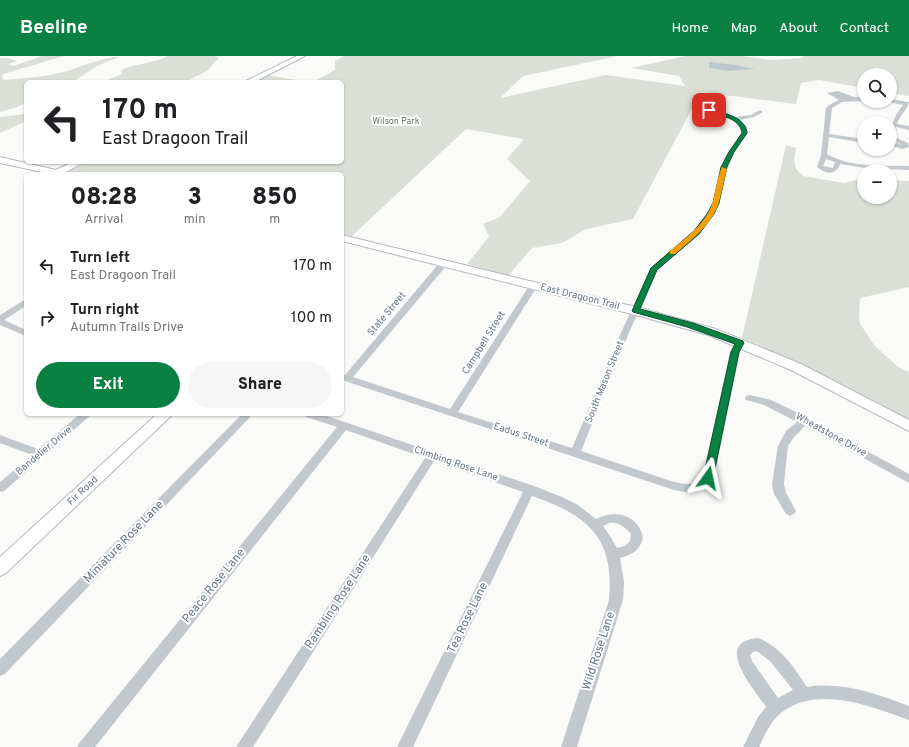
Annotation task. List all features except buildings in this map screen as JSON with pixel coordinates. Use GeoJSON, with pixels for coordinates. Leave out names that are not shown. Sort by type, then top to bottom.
{"type":"FeatureCollection","features":[{"type":"Feature","properties":{"kind":"street"},"geometry":{"type":"LineString","coordinates":[[252,80],[302,56]]}},
{"type":"Feature","properties":{"kind":"street"},"geometry":{"type":"LineString","coordinates":[[842,100],[830,93],[841,93],[855,99]]}},
{"type":"Feature","properties":{"kind":"street"},"geometry":{"type":"LineString","coordinates":[[838,162],[835,170],[824,170],[820,167],[824,155],[829,108],[842,100],[855,99]]}},
{"type":"Feature","properties":{"kind":"street"},"geometry":{"type":"LineString","coordinates":[[897,102],[908,104],[897,119]]}},
{"type":"Feature","properties":{"kind":"street"},"geometry":{"type":"LineString","coordinates":[[703,110],[716,112],[734,119],[752,116],[760,112]]}},
{"type":"Feature","properties":{"kind":"street","name":"South Mason Street"},"geometry":{"type":"LineString","coordinates":[[575,453],[654,269],[697,232],[716,203],[724,167],[731,152],[745,133],[744,127],[734,119]]}},
{"type":"Feature","properties":{"kind":"street"},"geometry":{"type":"LineString","coordinates":[[897,123],[909,123]]}},
{"type":"Feature","properties":{"kind":"street"},"geometry":{"type":"LineString","coordinates":[[897,124],[909,128]]}},
{"type":"Feature","properties":{"kind":"street"},"geometry":{"type":"LineString","coordinates":[[826,135],[857,141]]}},
{"type":"Feature","properties":{"kind":"street"},"geometry":{"type":"LineString","coordinates":[[824,155],[838,162],[909,168]]}},
{"type":"Feature","properties":{"kind":"street"},"geometry":{"type":"LineString","coordinates":[[0,160],[55,172]]}},
{"type":"Feature","properties":{"kind":"street"},"geometry":{"type":"LineString","coordinates":[[62,172],[76,164]]}},
{"type":"Feature","properties":{"kind":"street","name":"East Dragoon Trail"},"geometry":{"type":"LineString","coordinates":[[347,239],[690,325],[740,343],[796,367],[909,426]]}},
{"type":"Feature","properties":{"kind":"street","name":"State Street"},"geometry":{"type":"LineString","coordinates":[[345,378],[444,263]]}},
{"type":"Feature","properties":{"kind":"street","name":"Campbell Street"},"geometry":{"type":"LineString","coordinates":[[453,412],[534,285]]}},
{"type":"Feature","properties":{"kind":"street"},"geometry":{"type":"LineString","coordinates":[[24,303],[0,321],[24,332]]}},
{"type":"Feature","properties":{"kind":"street","name":"Eadus Street"},"geometry":{"type":"LineString","coordinates":[[345,378],[453,412],[680,488],[690,489],[701,487],[708,478],[735,352],[740,343]]}},
{"type":"Feature","properties":{"kind":"street","name":"Wheatstone Drive"},"geometry":{"type":"LineString","coordinates":[[750,398],[776,406],[909,479]]}},
{"type":"Feature","properties":{"kind":"street","name":"Bandelier Drive"},"geometry":{"type":"LineString","coordinates":[[0,488],[85,416]]}},
{"type":"Feature","properties":{"kind":"street","name":"Fir Road"},"geometry":{"type":"LineString","coordinates":[[0,568],[164,416]]}},
{"type":"Feature","properties":{"kind":"street","name":"Miniature Rose Lane"},"geometry":{"type":"LineString","coordinates":[[0,669],[246,416]]}},
{"type":"Feature","properties":{"kind":"street","name":"Climbing Rose Lane"},"geometry":{"type":"LineString","coordinates":[[316,416],[530,489],[572,507],[596,525]]}},
{"type":"Feature","properties":{"kind":"street"},"geometry":{"type":"LineString","coordinates":[[790,510],[780,494],[778,484],[783,446],[790,434],[804,421]]}},
{"type":"Feature","properties":{"kind":"street","name":"Peace Rose Lane"},"geometry":{"type":"LineString","coordinates":[[85,747],[344,426]]}},
{"type":"Feature","properties":{"kind":"street"},"geometry":{"type":"LineString","coordinates":[[0,439],[40,454]]}},
{"type":"Feature","properties":{"kind":"street","name":"Rambling Rose Lane"},"geometry":{"type":"LineString","coordinates":[[244,747],[432,456]]}},
{"type":"Feature","properties":{"kind":"street","name":"Tea Rose Lane"},"geometry":{"type":"LineString","coordinates":[[406,747],[530,489]]}},
{"type":"Feature","properties":{"kind":"street"},"geometry":{"type":"LineString","coordinates":[[596,525],[605,519],[620,519],[632,526],[636,531],[636,543],[633,548],[614,554]]}},
{"type":"Feature","properties":{"kind":"street","name":"Wild Rose Lane"},"geometry":{"type":"LineString","coordinates":[[569,747],[616,600],[618,584],[614,554],[596,525]]}},
{"type":"Feature","properties":{"kind":"street"},"geometry":{"type":"LineString","coordinates":[[776,707],[746,664],[743,653],[746,648],[751,645],[761,645],[773,653],[803,694]]}},
{"type":"Feature","properties":{"kind":"street"},"geometry":{"type":"LineString","coordinates":[[751,747],[762,722],[776,707],[787,700],[803,694],[824,692],[847,694],[863,697],[909,713]]}},
{"type":"Feature","properties":{"kind":"green space"},"geometry":{"type":"Polygon","coordinates":[[[42,56],[64,56],[3,74],[2,77],[5,80],[54,74],[90,63],[113,57],[119,57],[97,66],[76,80],[24,80],[24,104],[0,112],[0,58],[17,61],[8,64],[14,66],[42,56]]]}},
{"type":"Feature","properties":{"kind":"green space"},"geometry":{"type":"Polygon","coordinates":[[[167,56],[215,56],[219,58],[207,71],[189,80],[108,80],[122,74],[121,71],[125,68],[162,59],[167,56]]]}},
{"type":"Feature","properties":{"kind":"green space","name":"Wilson Park"},"geometry":{"type":"Polygon","coordinates":[[[344,56],[618,56],[523,76],[500,98],[606,75],[685,86],[679,76],[632,68],[685,56],[741,56],[773,60],[803,58],[804,56],[909,56],[909,96],[897,94],[897,68],[857,68],[857,87],[819,80],[801,83],[796,104],[701,92],[633,219],[586,229],[562,243],[532,248],[509,275],[467,264],[489,237],[483,224],[500,217],[530,181],[507,159],[524,139],[466,129],[351,237],[344,235],[344,172],[68,172],[69,170],[81,164],[344,164],[344,80],[317,80],[335,70],[335,61],[344,56]]]}},
{"type":"Feature","properties":{"kind":"green space"},"geometry":{"type":"Polygon","coordinates":[[[267,75],[296,80],[257,80],[267,75]]]}},
{"type":"Feature","properties":{"kind":"green space"},"geometry":{"type":"Polygon","coordinates":[[[24,114],[24,122],[0,133],[0,117],[24,114]]]}},
{"type":"Feature","properties":{"kind":"green space"},"geometry":{"type":"Polygon","coordinates":[[[786,145],[796,148],[794,160],[796,169],[803,176],[844,183],[857,180],[857,204],[897,204],[897,180],[909,181],[909,287],[860,298],[859,322],[874,345],[898,367],[909,372],[909,419],[806,366],[742,338],[786,145]]]}},
{"type":"Feature","properties":{"kind":"shaded area"},"geometry":{"type":"Polygon","coordinates":[[[709,62],[755,69],[729,71],[709,68],[709,62]]]}},
{"type":"Feature","properties":{"kind":"slow traffic"},"geometry":{"type":"LineString","coordinates":[[673,252],[697,232],[710,214],[716,203],[724,169]]}},
{"type":"Feature","properties":{"kind":"route"},"geometry":{"type":"LineString","coordinates":[[708,478],[735,352],[740,343],[690,325],[636,311],[654,269],[697,232],[710,214],[716,203],[721,178],[728,157],[745,133],[744,127],[737,120],[724,114],[709,110]]}}]}
